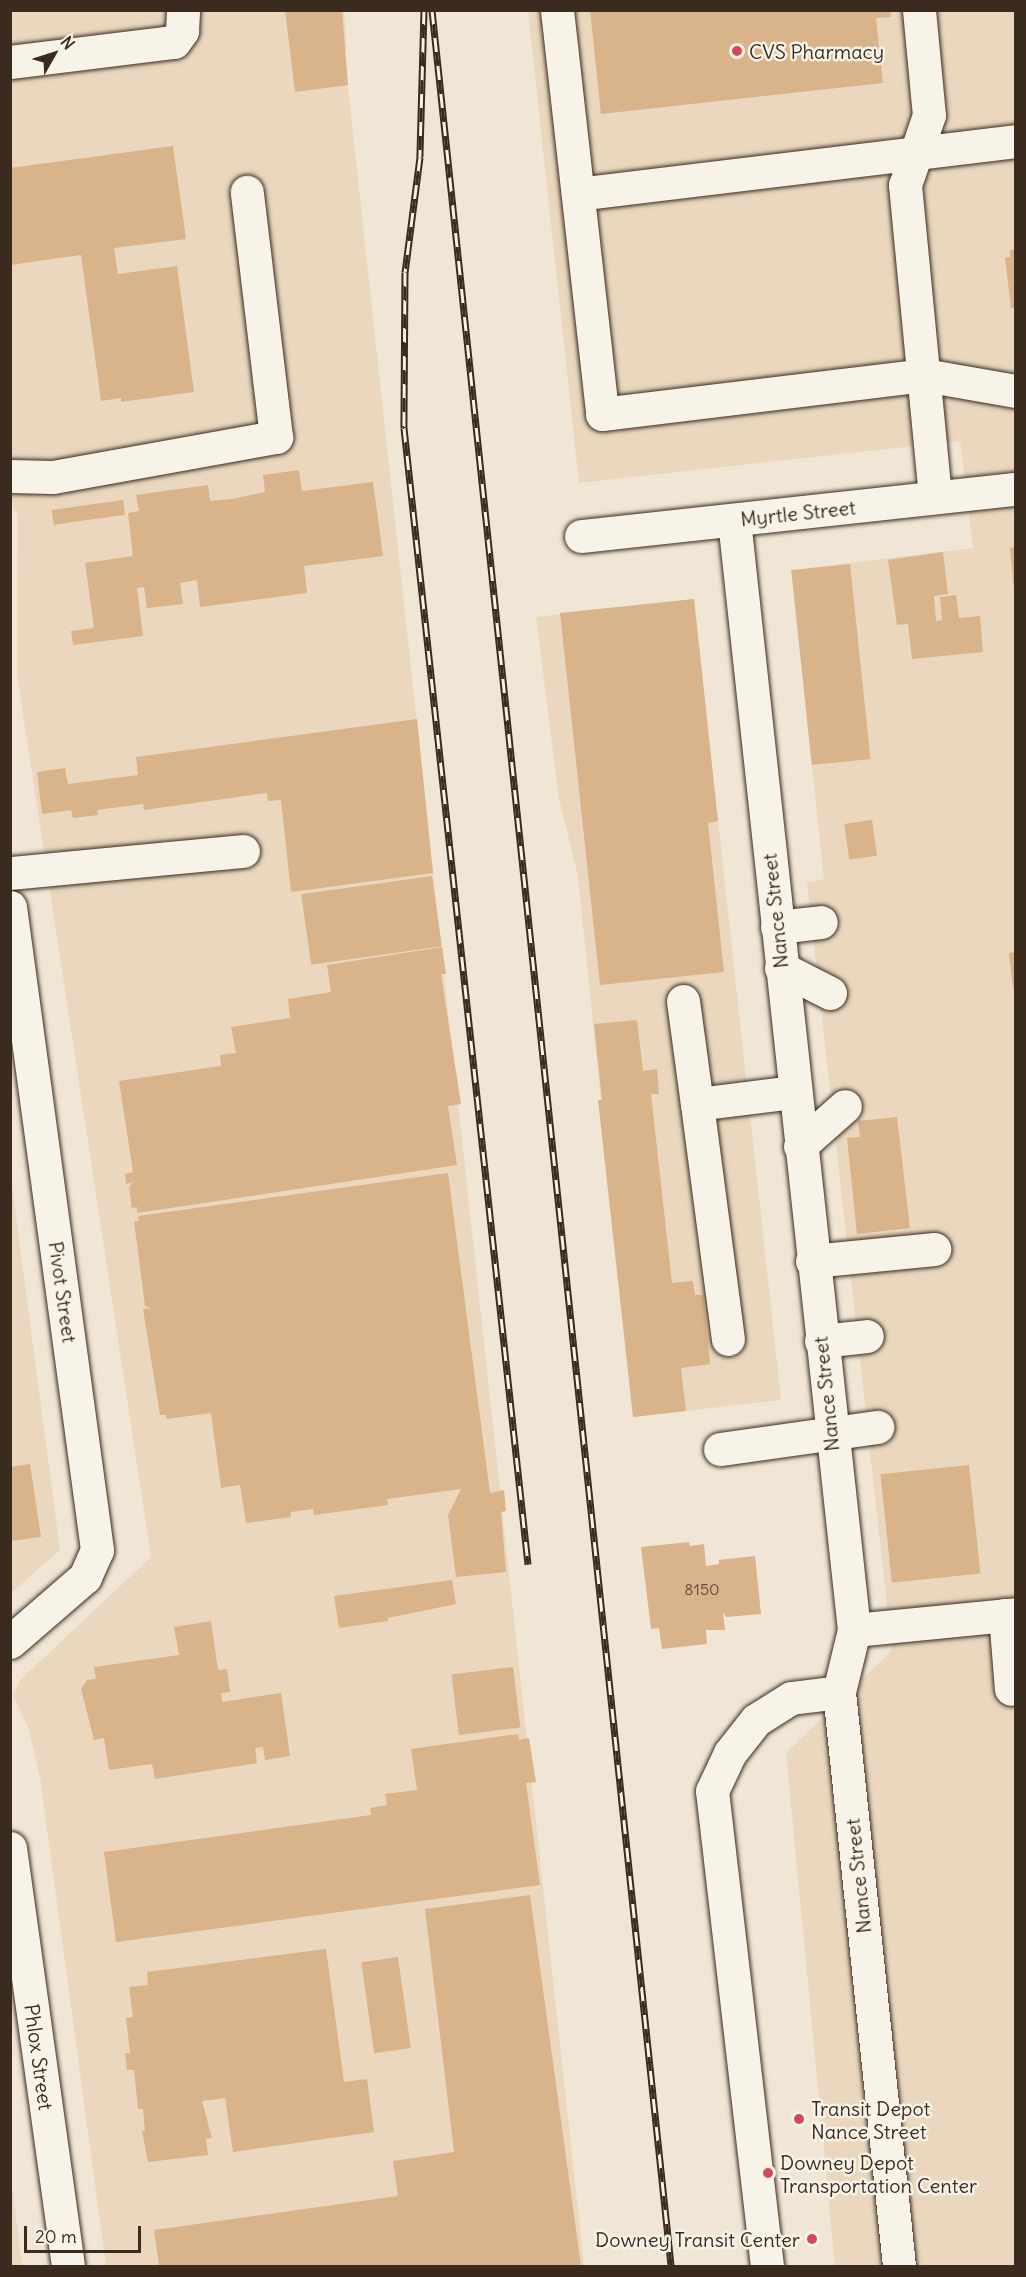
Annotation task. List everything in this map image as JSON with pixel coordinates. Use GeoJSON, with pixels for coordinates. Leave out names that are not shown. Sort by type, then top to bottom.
{"type":"FeatureCollection","features":[{"type":"Feature","properties":{"kind":"street"},"geometry":{"type":"LineString","coordinates":[[10,62],[174,42],[182,31],[183,10]]}},
{"type":"Feature","properties":{"kind":"street"},"geometry":{"type":"LineString","coordinates":[[557,10],[602,414],[924,375],[1016,391]]}},
{"type":"Feature","properties":{"kind":"street"},"geometry":{"type":"LineString","coordinates":[[918,10],[929,115],[905,185],[935,497]]}},
{"type":"Feature","properties":{"kind":"street"},"geometry":{"type":"LineString","coordinates":[[578,194],[1016,141]]}},
{"type":"Feature","properties":{"kind":"street"},"geometry":{"type":"LineString","coordinates":[[10,476],[53,477],[276,437],[246,192]]}},
{"type":"Feature","properties":{"kind":"street","name":"Myrtle Street"},"geometry":{"type":"LineString","coordinates":[[581,536],[1016,489]]}},
{"type":"Feature","properties":{"kind":"street","name":"Nance Street"},"geometry":{"type":"LineString","coordinates":[[734,520],[830,1432],[854,1630],[838,1692],[899,2266]]}},
{"type":"Feature","properties":{"kind":"street"},"geometry":{"type":"LineString","coordinates":[[10,873],[243,851]]}},
{"type":"Feature","properties":{"kind":"street","name":"Pivot Street"},"geometry":{"type":"LineString","coordinates":[[10,907],[97,1550],[86,1577],[10,1642]]}},
{"type":"Feature","properties":{"kind":"street"},"geometry":{"type":"LineString","coordinates":[[777,927],[821,922]]}},
{"type":"Feature","properties":{"kind":"street"},"geometry":{"type":"LineString","coordinates":[[782,968],[830,993]]}},
{"type":"Feature","properties":{"kind":"street"},"geometry":{"type":"LineString","coordinates":[[683,1001],[728,1339]]}},
{"type":"Feature","properties":{"kind":"street"},"geometry":{"type":"LineString","coordinates":[[697,1104],[795,1092]]}},
{"type":"Feature","properties":{"kind":"street"},"geometry":{"type":"LineString","coordinates":[[800,1146],[845,1106]]}},
{"type":"Feature","properties":{"kind":"street"},"geometry":{"type":"LineString","coordinates":[[812,1261],[934,1249]]}},
{"type":"Feature","properties":{"kind":"street"},"geometry":{"type":"LineString","coordinates":[[821,1341],[867,1336]]}},
{"type":"Feature","properties":{"kind":"street"},"geometry":{"type":"LineString","coordinates":[[720,1449],[877,1427]]}},
{"type":"Feature","properties":{"kind":"street"},"geometry":{"type":"LineString","coordinates":[[854,1630],[1010,1615],[1011,1689]]}},
{"type":"Feature","properties":{"kind":"street"},"geometry":{"type":"LineString","coordinates":[[767,2266],[712,1791],[730,1753],[756,1720],[791,1698],[838,1692]]}},
{"type":"Feature","properties":{"kind":"street","name":"Phlox Street"},"geometry":{"type":"LineString","coordinates":[[10,1848],[68,2266]]}},
{"type":"Feature","properties":{"kind":"shaded area"},"geometry":{"type":"Polygon","coordinates":[[[10,11],[344,11],[347,49],[344,50],[584,2266],[106,2266],[40,1777],[28,1727],[13,1695],[21,1679],[151,1557],[17,674],[18,515],[10,501],[10,11]]]}},
{"type":"Feature","properties":{"kind":"shaded area"},"geometry":{"type":"Polygon","coordinates":[[[528,11],[1015,11],[1015,2266],[835,2266],[786,1753],[892,1650],[807,882],[824,879],[791,570],[973,548],[960,441],[579,483],[528,11]]]}},
{"type":"Feature","properties":{"kind":"shaded area"},"geometry":{"type":"Polygon","coordinates":[[[694,599],[781,1400],[633,1417],[578,876],[559,799],[536,617],[694,599]]]}},
{"type":"Feature","properties":{"kind":"shaded area"},"geometry":{"type":"Polygon","coordinates":[[[10,1171],[60,1550],[11,1593],[10,1593],[10,1171]]]}},
{"type":"Feature","properties":{"kind":"shaded area"},"geometry":{"type":"Polygon","coordinates":[[[11,2180],[22,2266],[11,2266],[11,2180]]]}},
{"type":"Feature","properties":{"kind":"building"},"geometry":{"type":"Polygon","coordinates":[[[285,10],[342,10],[348,85],[295,92],[285,10]]]}},
{"type":"Feature","properties":{"kind":"building","name":"CVS Pharmacy"},"geometry":{"type":"Polygon","coordinates":[[[590,10],[890,10],[891,17],[876,18],[883,83],[601,114],[590,10]]]}},
{"type":"Feature","properties":{"kind":"building"},"geometry":{"type":"Polygon","coordinates":[[[173,146],[186,239],[114,248],[118,274],[177,266],[194,392],[121,402],[121,398],[101,401],[81,255],[10,265],[10,168],[173,146]]]}},
{"type":"Feature","properties":{"kind":"building"},"geometry":{"type":"Polygon","coordinates":[[[1016,249],[1016,307],[1011,308],[1005,258],[1010,257],[1010,250],[1016,249]]]}},
{"type":"Feature","properties":{"kind":"building"},"geometry":{"type":"Polygon","coordinates":[[[299,470],[302,491],[373,482],[383,556],[304,566],[307,593],[200,607],[197,580],[180,583],[183,604],[147,608],[144,587],[137,588],[143,636],[73,645],[71,631],[94,628],[85,563],[133,556],[128,513],[139,511],[136,495],[208,485],[210,501],[232,499],[265,492],[263,475],[299,470]]]}},
{"type":"Feature","properties":{"kind":"building"},"geometry":{"type":"Polygon","coordinates":[[[123,500],[125,515],[54,525],[52,510],[123,500]]]}},
{"type":"Feature","properties":{"kind":"building"},"geometry":{"type":"Polygon","coordinates":[[[1016,547],[1016,589],[1014,589],[1010,548],[1016,547]]]}},
{"type":"Feature","properties":{"kind":"building"},"geometry":{"type":"Polygon","coordinates":[[[943,552],[948,594],[934,596],[936,621],[942,620],[940,597],[956,595],[959,618],[980,616],[983,652],[912,659],[908,624],[897,625],[888,560],[943,552]]]}},
{"type":"Feature","properties":{"kind":"building"},"geometry":{"type":"Polygon","coordinates":[[[850,564],[870,759],[812,765],[791,570],[850,564]]]}},
{"type":"Feature","properties":{"kind":"building"},"geometry":{"type":"Polygon","coordinates":[[[694,599],[718,821],[708,823],[724,972],[600,985],[560,613],[694,599]]]}},
{"type":"Feature","properties":{"kind":"building"},"geometry":{"type":"Polygon","coordinates":[[[417,719],[433,873],[291,892],[281,800],[268,801],[267,793],[144,810],[143,804],[97,810],[98,815],[73,818],[71,810],[42,814],[37,772],[65,768],[68,784],[138,775],[136,757],[417,719]]]}},
{"type":"Feature","properties":{"kind":"building"},"geometry":{"type":"Polygon","coordinates":[[[872,820],[877,856],[849,860],[844,824],[872,820]]]}},
{"type":"Feature","properties":{"kind":"building"},"geometry":{"type":"Polygon","coordinates":[[[432,876],[442,946],[311,965],[301,894],[432,876]]]}},
{"type":"Feature","properties":{"kind":"building"},"geometry":{"type":"Polygon","coordinates":[[[442,947],[446,974],[441,974],[461,1104],[448,1106],[457,1165],[137,1213],[137,1207],[132,1208],[129,1187],[133,1182],[126,1184],[125,1174],[133,1172],[119,1081],[221,1066],[220,1055],[236,1053],[231,1027],[290,1018],[288,999],[331,992],[327,965],[442,947]]]}},
{"type":"Feature","properties":{"kind":"building"},"geometry":{"type":"Polygon","coordinates":[[[1016,952],[1016,987],[1013,988],[1009,953],[1016,952]]]}},
{"type":"Feature","properties":{"kind":"building"},"geometry":{"type":"Polygon","coordinates":[[[637,1020],[643,1071],[657,1069],[659,1094],[651,1094],[672,1283],[693,1281],[695,1295],[703,1295],[710,1364],[681,1368],[686,1411],[633,1417],[598,1100],[602,1100],[594,1024],[637,1020]]]}},
{"type":"Feature","properties":{"kind":"building"},"geometry":{"type":"Polygon","coordinates":[[[897,1117],[910,1228],[857,1234],[847,1138],[860,1137],[858,1121],[897,1117]]]}},
{"type":"Feature","properties":{"kind":"building"},"geometry":{"type":"Polygon","coordinates":[[[448,1173],[490,1493],[504,1490],[506,1511],[501,1512],[506,1572],[456,1577],[448,1515],[461,1489],[387,1499],[388,1505],[314,1515],[313,1509],[291,1512],[291,1517],[246,1523],[240,1485],[221,1488],[211,1413],[166,1419],[166,1415],[160,1415],[143,1309],[151,1308],[145,1306],[134,1221],[139,1221],[138,1216],[448,1173]]]}},
{"type":"Feature","properties":{"kind":"building"},"geometry":{"type":"Polygon","coordinates":[[[30,1464],[41,1537],[10,1541],[10,1467],[30,1464]]]}},
{"type":"Feature","properties":{"kind":"building"},"geometry":{"type":"Polygon","coordinates":[[[969,1465],[980,1573],[892,1583],[880,1474],[969,1465]]]}},
{"type":"Feature","properties":{"kind":"building"},"geometry":{"type":"Polygon","coordinates":[[[689,1542],[690,1546],[704,1544],[706,1566],[719,1564],[719,1560],[755,1556],[761,1614],[726,1617],[723,1613],[725,1630],[706,1630],[707,1644],[662,1649],[659,1628],[651,1629],[641,1547],[689,1542]]]}},
{"type":"Feature","properties":{"kind":"building"},"geometry":{"type":"Polygon","coordinates":[[[452,1580],[456,1604],[388,1618],[388,1621],[339,1628],[334,1596],[452,1580]]]}},
{"type":"Feature","properties":{"kind":"building"},"geometry":{"type":"Polygon","coordinates":[[[211,1621],[218,1670],[227,1669],[230,1692],[221,1693],[222,1702],[281,1693],[290,1756],[265,1760],[263,1747],[255,1748],[257,1763],[155,1779],[152,1764],[109,1770],[104,1738],[94,1740],[81,1689],[87,1680],[96,1679],[94,1667],[179,1655],[174,1627],[211,1621]]]}},
{"type":"Feature","properties":{"kind":"building"},"geometry":{"type":"Polygon","coordinates":[[[513,1667],[520,1728],[459,1735],[451,1675],[513,1667]]]}},
{"type":"Feature","properties":{"kind":"building"},"geometry":{"type":"Polygon","coordinates":[[[518,1734],[519,1740],[529,1738],[536,1782],[526,1783],[540,1885],[116,1942],[104,1852],[371,1815],[370,1808],[387,1805],[385,1794],[417,1790],[411,1749],[518,1734]]]}},
{"type":"Feature","properties":{"kind":"building"},"geometry":{"type":"Polygon","coordinates":[[[530,1895],[581,2266],[159,2266],[154,2230],[398,2196],[393,2161],[454,2152],[425,1909],[530,1895]]]}},
{"type":"Feature","properties":{"kind":"building"},"geometry":{"type":"Polygon","coordinates":[[[326,1949],[344,2082],[367,2079],[374,2132],[233,2152],[225,2098],[202,2101],[212,2138],[206,2139],[208,2155],[148,2162],[142,2131],[145,2131],[143,2109],[138,2109],[134,2070],[127,2070],[125,2053],[130,2053],[126,2018],[133,2017],[129,1987],[148,1985],[147,1972],[326,1949]]]}},
{"type":"Feature","properties":{"kind":"building"},"geometry":{"type":"Polygon","coordinates":[[[398,1957],[411,2048],[374,2053],[361,1962],[398,1957]]]}},
{"type":"Feature","properties":{"kind":"railway"},"geometry":{"type":"LineString","coordinates":[[424,10],[420,157],[405,272],[404,428],[528,1564]]}},
{"type":"Feature","properties":{"kind":"railway"},"geometry":{"type":"LineString","coordinates":[[432,10],[671,2266]]}},
{"type":"Feature","properties":{"kind":"place","name":"CVS Pharmacy"},"geometry":{"type":"Point","coordinates":[737,51]}},
{"type":"Feature","properties":{"kind":"place","name":"Transit Depot Nance Street"},"geometry":{"type":"Point","coordinates":[799,2119]}},
{"type":"Feature","properties":{"kind":"place","name":"Downey Depot Transportation Center"},"geometry":{"type":"Point","coordinates":[768,2173]}},
{"type":"Feature","properties":{"kind":"place","name":"Downey Transit Center"},"geometry":{"type":"Point","coordinates":[812,2239]}}]}
